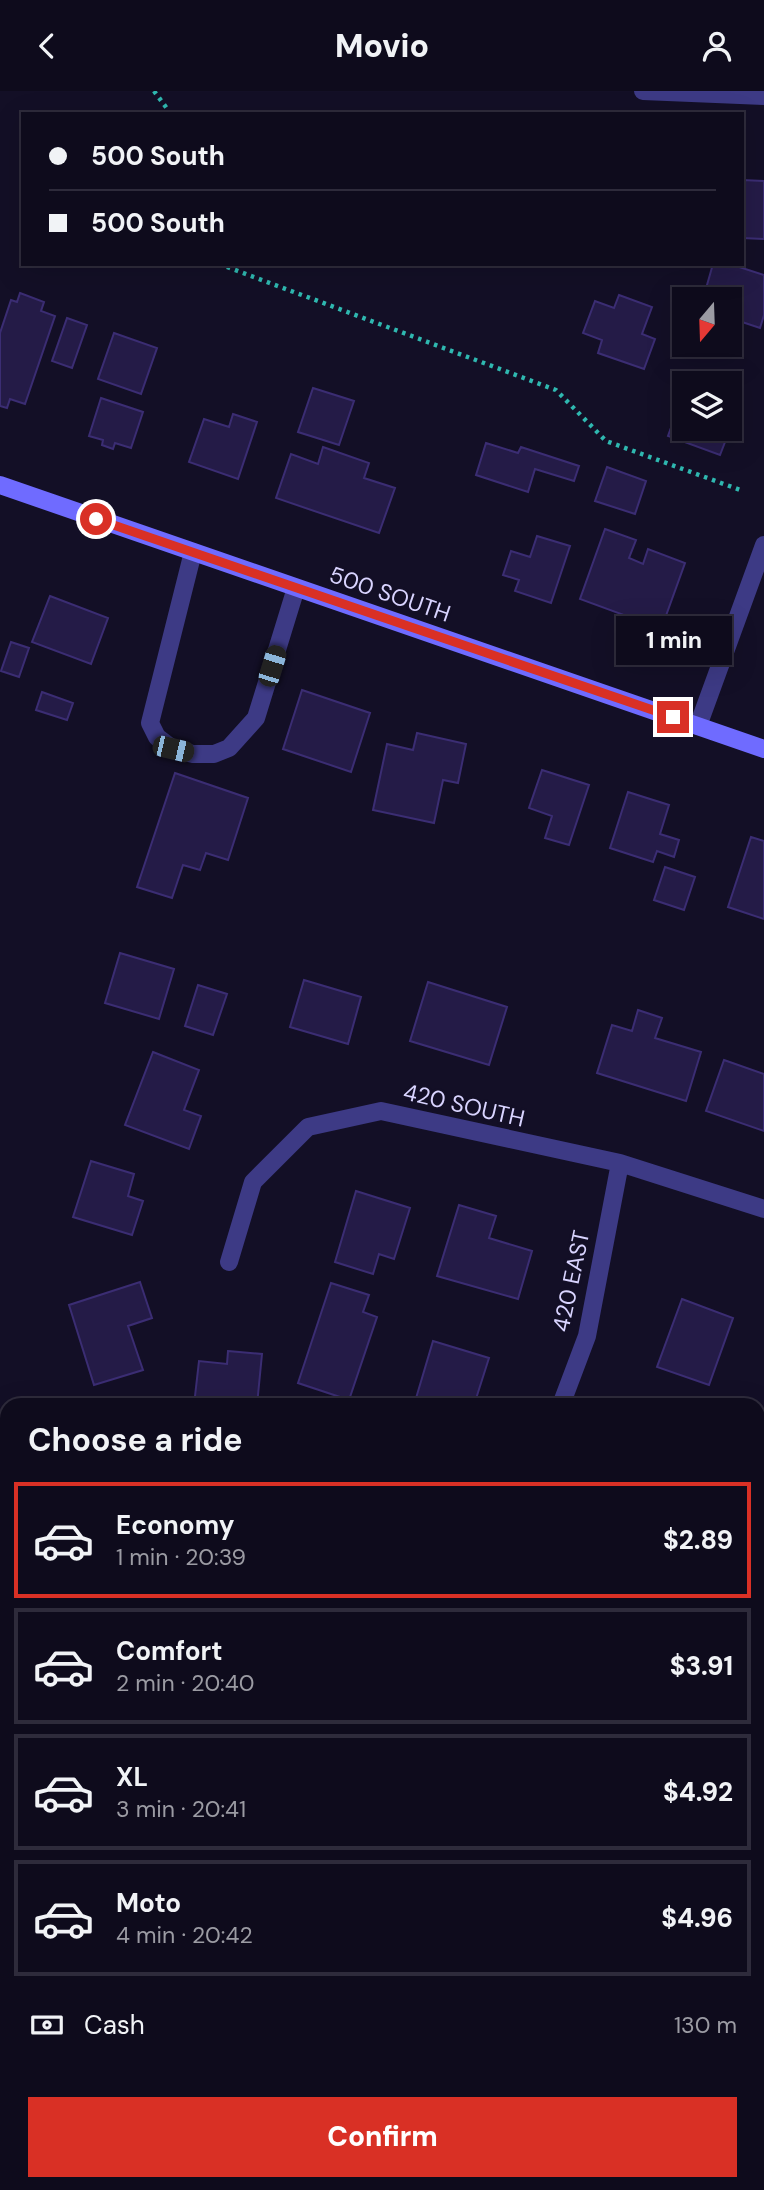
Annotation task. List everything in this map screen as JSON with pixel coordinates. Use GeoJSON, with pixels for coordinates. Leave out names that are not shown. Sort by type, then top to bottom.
{"type":"FeatureCollection","features":[{"type":"Feature","properties":{"kind":"street"},"geometry":{"type":"LineString","coordinates":[[643,91],[764,96]]}},
{"type":"Feature","properties":{"kind":"street","name":"500 SOUTH"},"geometry":{"type":"LineString","coordinates":[[0,485],[764,749]]}},
{"type":"Feature","properties":{"kind":"street"},"geometry":{"type":"LineString","coordinates":[[698,726],[764,545]]}},
{"type":"Feature","properties":{"kind":"street"},"geometry":{"type":"LineString","coordinates":[[193,552],[150,723],[157,737],[173,749],[193,754],[214,754],[229,748],[256,718],[296,588]]}},
{"type":"Feature","properties":{"kind":"street","name":"420 SOUTH"},"geometry":{"type":"LineString","coordinates":[[229,1262],[253,1182],[308,1127],[381,1111],[620,1163],[764,1209]]}},
{"type":"Feature","properties":{"kind":"street","name":"420 EAST"},"geometry":{"type":"LineString","coordinates":[[564,1398],[587,1335],[620,1163]]}},
{"type":"Feature","properties":{"kind":"path"},"geometry":{"type":"LineString","coordinates":[[154,91],[170,112]]}},
{"type":"Feature","properties":{"kind":"path"},"geometry":{"type":"LineString","coordinates":[[224,266],[556,390],[606,441],[743,491]]}},
{"type":"Feature","properties":{"kind":"building"},"geometry":{"type":"Polygon","coordinates":[[[744,180],[764,181],[764,239],[744,238],[744,180]]]}},
{"type":"Feature","properties":{"kind":"building"},"geometry":{"type":"Polygon","coordinates":[[[712,266],[736,266],[764,275],[764,315],[760,328],[742,322],[742,287],[706,287],[712,266]]]}},
{"type":"Feature","properties":{"kind":"building"},"geometry":{"type":"Polygon","coordinates":[[[20,293],[44,302],[41,311],[55,316],[25,404],[10,399],[7,408],[0,406],[0,333],[11,300],[17,302],[20,293]]]}},
{"type":"Feature","properties":{"kind":"building"},"geometry":{"type":"Polygon","coordinates":[[[619,295],[652,307],[642,334],[655,339],[644,369],[598,353],[602,340],[583,333],[595,301],[614,308],[619,295]]]}},
{"type":"Feature","properties":{"kind":"building"},"geometry":{"type":"Polygon","coordinates":[[[67,318],[87,325],[72,368],[52,361],[67,318]]]}},
{"type":"Feature","properties":{"kind":"building"},"geometry":{"type":"Polygon","coordinates":[[[114,333],[157,348],[141,394],[98,379],[114,333]]]}},
{"type":"Feature","properties":{"kind":"building"},"geometry":{"type":"Polygon","coordinates":[[[313,388],[354,401],[339,445],[298,432],[313,388]]]}},
{"type":"Feature","properties":{"kind":"building"},"geometry":{"type":"Polygon","coordinates":[[[101,398],[143,412],[131,448],[115,443],[113,449],[102,445],[103,440],[89,436],[101,398]]]}},
{"type":"Feature","properties":{"kind":"building"},"geometry":{"type":"Polygon","coordinates":[[[233,414],[257,422],[238,479],[189,462],[204,419],[229,427],[233,414]]]}},
{"type":"Feature","properties":{"kind":"building"},"geometry":{"type":"Polygon","coordinates":[[[682,441],[725,441],[720,455],[682,441]]]}},
{"type":"Feature","properties":{"kind":"building"},"geometry":{"type":"Polygon","coordinates":[[[486,443],[518,453],[521,447],[579,466],[574,481],[535,469],[528,492],[476,475],[486,443]]]}},
{"type":"Feature","properties":{"kind":"building"},"geometry":{"type":"Polygon","coordinates":[[[323,447],[369,463],[364,478],[395,488],[379,533],[276,498],[291,454],[318,464],[323,447]]]}},
{"type":"Feature","properties":{"kind":"building"},"geometry":{"type":"Polygon","coordinates":[[[607,467],[646,481],[635,514],[595,501],[607,467]]]}},
{"type":"Feature","properties":{"kind":"building"},"geometry":{"type":"Polygon","coordinates":[[[605,529],[636,540],[629,558],[643,564],[648,549],[685,563],[659,635],[622,621],[624,615],[580,599],[605,529]]]}},
{"type":"Feature","properties":{"kind":"building"},"geometry":{"type":"Polygon","coordinates":[[[537,536],[570,546],[551,603],[515,591],[519,580],[503,575],[511,551],[530,557],[537,536]]]}},
{"type":"Feature","properties":{"kind":"building"},"geometry":{"type":"Polygon","coordinates":[[[50,596],[108,618],[91,664],[32,642],[50,596]]]}},
{"type":"Feature","properties":{"kind":"building"},"geometry":{"type":"Polygon","coordinates":[[[11,642],[29,648],[19,677],[1,671],[11,642]]]}},
{"type":"Feature","properties":{"kind":"building"},"geometry":{"type":"Polygon","coordinates":[[[302,690],[370,713],[351,772],[283,749],[302,690]]]}},
{"type":"Feature","properties":{"kind":"building"},"geometry":{"type":"Polygon","coordinates":[[[42,692],[73,703],[67,720],[36,710],[42,692]]]}},
{"type":"Feature","properties":{"kind":"building"},"geometry":{"type":"Polygon","coordinates":[[[417,733],[466,744],[458,783],[443,780],[434,823],[373,810],[387,744],[413,750],[417,733]]]}},
{"type":"Feature","properties":{"kind":"building"},"geometry":{"type":"Polygon","coordinates":[[[542,770],[589,785],[569,845],[545,838],[552,816],[529,808],[542,770]]]}},
{"type":"Feature","properties":{"kind":"building"},"geometry":{"type":"Polygon","coordinates":[[[175,773],[248,798],[228,860],[206,853],[200,870],[183,865],[172,898],[137,887],[175,773]]]}},
{"type":"Feature","properties":{"kind":"building"},"geometry":{"type":"Polygon","coordinates":[[[628,792],[669,805],[660,834],[679,840],[674,857],[657,851],[653,862],[610,848],[628,792]]]}},
{"type":"Feature","properties":{"kind":"building"},"geometry":{"type":"Polygon","coordinates":[[[751,837],[764,841],[764,919],[728,907],[751,837]]]}},
{"type":"Feature","properties":{"kind":"building"},"geometry":{"type":"Polygon","coordinates":[[[665,867],[695,877],[684,910],[654,900],[665,867]]]}},
{"type":"Feature","properties":{"kind":"building"},"geometry":{"type":"Polygon","coordinates":[[[120,953],[174,969],[159,1019],[105,1003],[120,953]]]}},
{"type":"Feature","properties":{"kind":"building"},"geometry":{"type":"Polygon","coordinates":[[[304,980],[361,997],[348,1044],[290,1027],[304,980]]]}},
{"type":"Feature","properties":{"kind":"building"},"geometry":{"type":"Polygon","coordinates":[[[428,982],[507,1007],[489,1065],[410,1041],[428,982]]]}},
{"type":"Feature","properties":{"kind":"building"},"geometry":{"type":"Polygon","coordinates":[[[198,985],[227,994],[213,1035],[185,1026],[198,985]]]}},
{"type":"Feature","properties":{"kind":"building"},"geometry":{"type":"Polygon","coordinates":[[[638,1010],[662,1018],[655,1038],[701,1052],[686,1101],[597,1073],[612,1025],[632,1031],[638,1010]]]}},
{"type":"Feature","properties":{"kind":"building"},"geometry":{"type":"Polygon","coordinates":[[[153,1052],[199,1070],[184,1110],[201,1116],[189,1149],[125,1125],[153,1052]]]}},
{"type":"Feature","properties":{"kind":"building"},"geometry":{"type":"Polygon","coordinates":[[[724,1060],[764,1074],[764,1131],[706,1111],[724,1060]]]}},
{"type":"Feature","properties":{"kind":"building"},"geometry":{"type":"Polygon","coordinates":[[[91,1161],[134,1174],[128,1196],[143,1201],[132,1235],[73,1217],[91,1161]]]}},
{"type":"Feature","properties":{"kind":"building"},"geometry":{"type":"Polygon","coordinates":[[[356,1191],[410,1208],[394,1259],[379,1254],[373,1274],[335,1262],[356,1191]]]}},
{"type":"Feature","properties":{"kind":"building"},"geometry":{"type":"Polygon","coordinates":[[[459,1205],[496,1216],[489,1238],[532,1251],[518,1299],[437,1276],[459,1205]]]}},
{"type":"Feature","properties":{"kind":"building"},"geometry":{"type":"Polygon","coordinates":[[[140,1282],[152,1318],[128,1326],[143,1370],[94,1385],[69,1305],[140,1282]]]}},
{"type":"Feature","properties":{"kind":"building"},"geometry":{"type":"Polygon","coordinates":[[[331,1283],[369,1295],[363,1312],[377,1317],[350,1398],[298,1383],[331,1283]]]}},
{"type":"Feature","properties":{"kind":"building"},"geometry":{"type":"Polygon","coordinates":[[[682,1299],[733,1318],[709,1385],[657,1367],[682,1299]]]}},
{"type":"Feature","properties":{"kind":"building"},"geometry":{"type":"Polygon","coordinates":[[[433,1341],[489,1358],[476,1398],[416,1398],[433,1341]]]}},
{"type":"Feature","properties":{"kind":"building"},"geometry":{"type":"Polygon","coordinates":[[[228,1351],[262,1354],[258,1398],[195,1398],[199,1361],[227,1364],[228,1351]]]}},
{"type":"Feature","properties":{"kind":"route"},"geometry":{"type":"LineString","coordinates":[[96,519],[673,717]]}}]}
